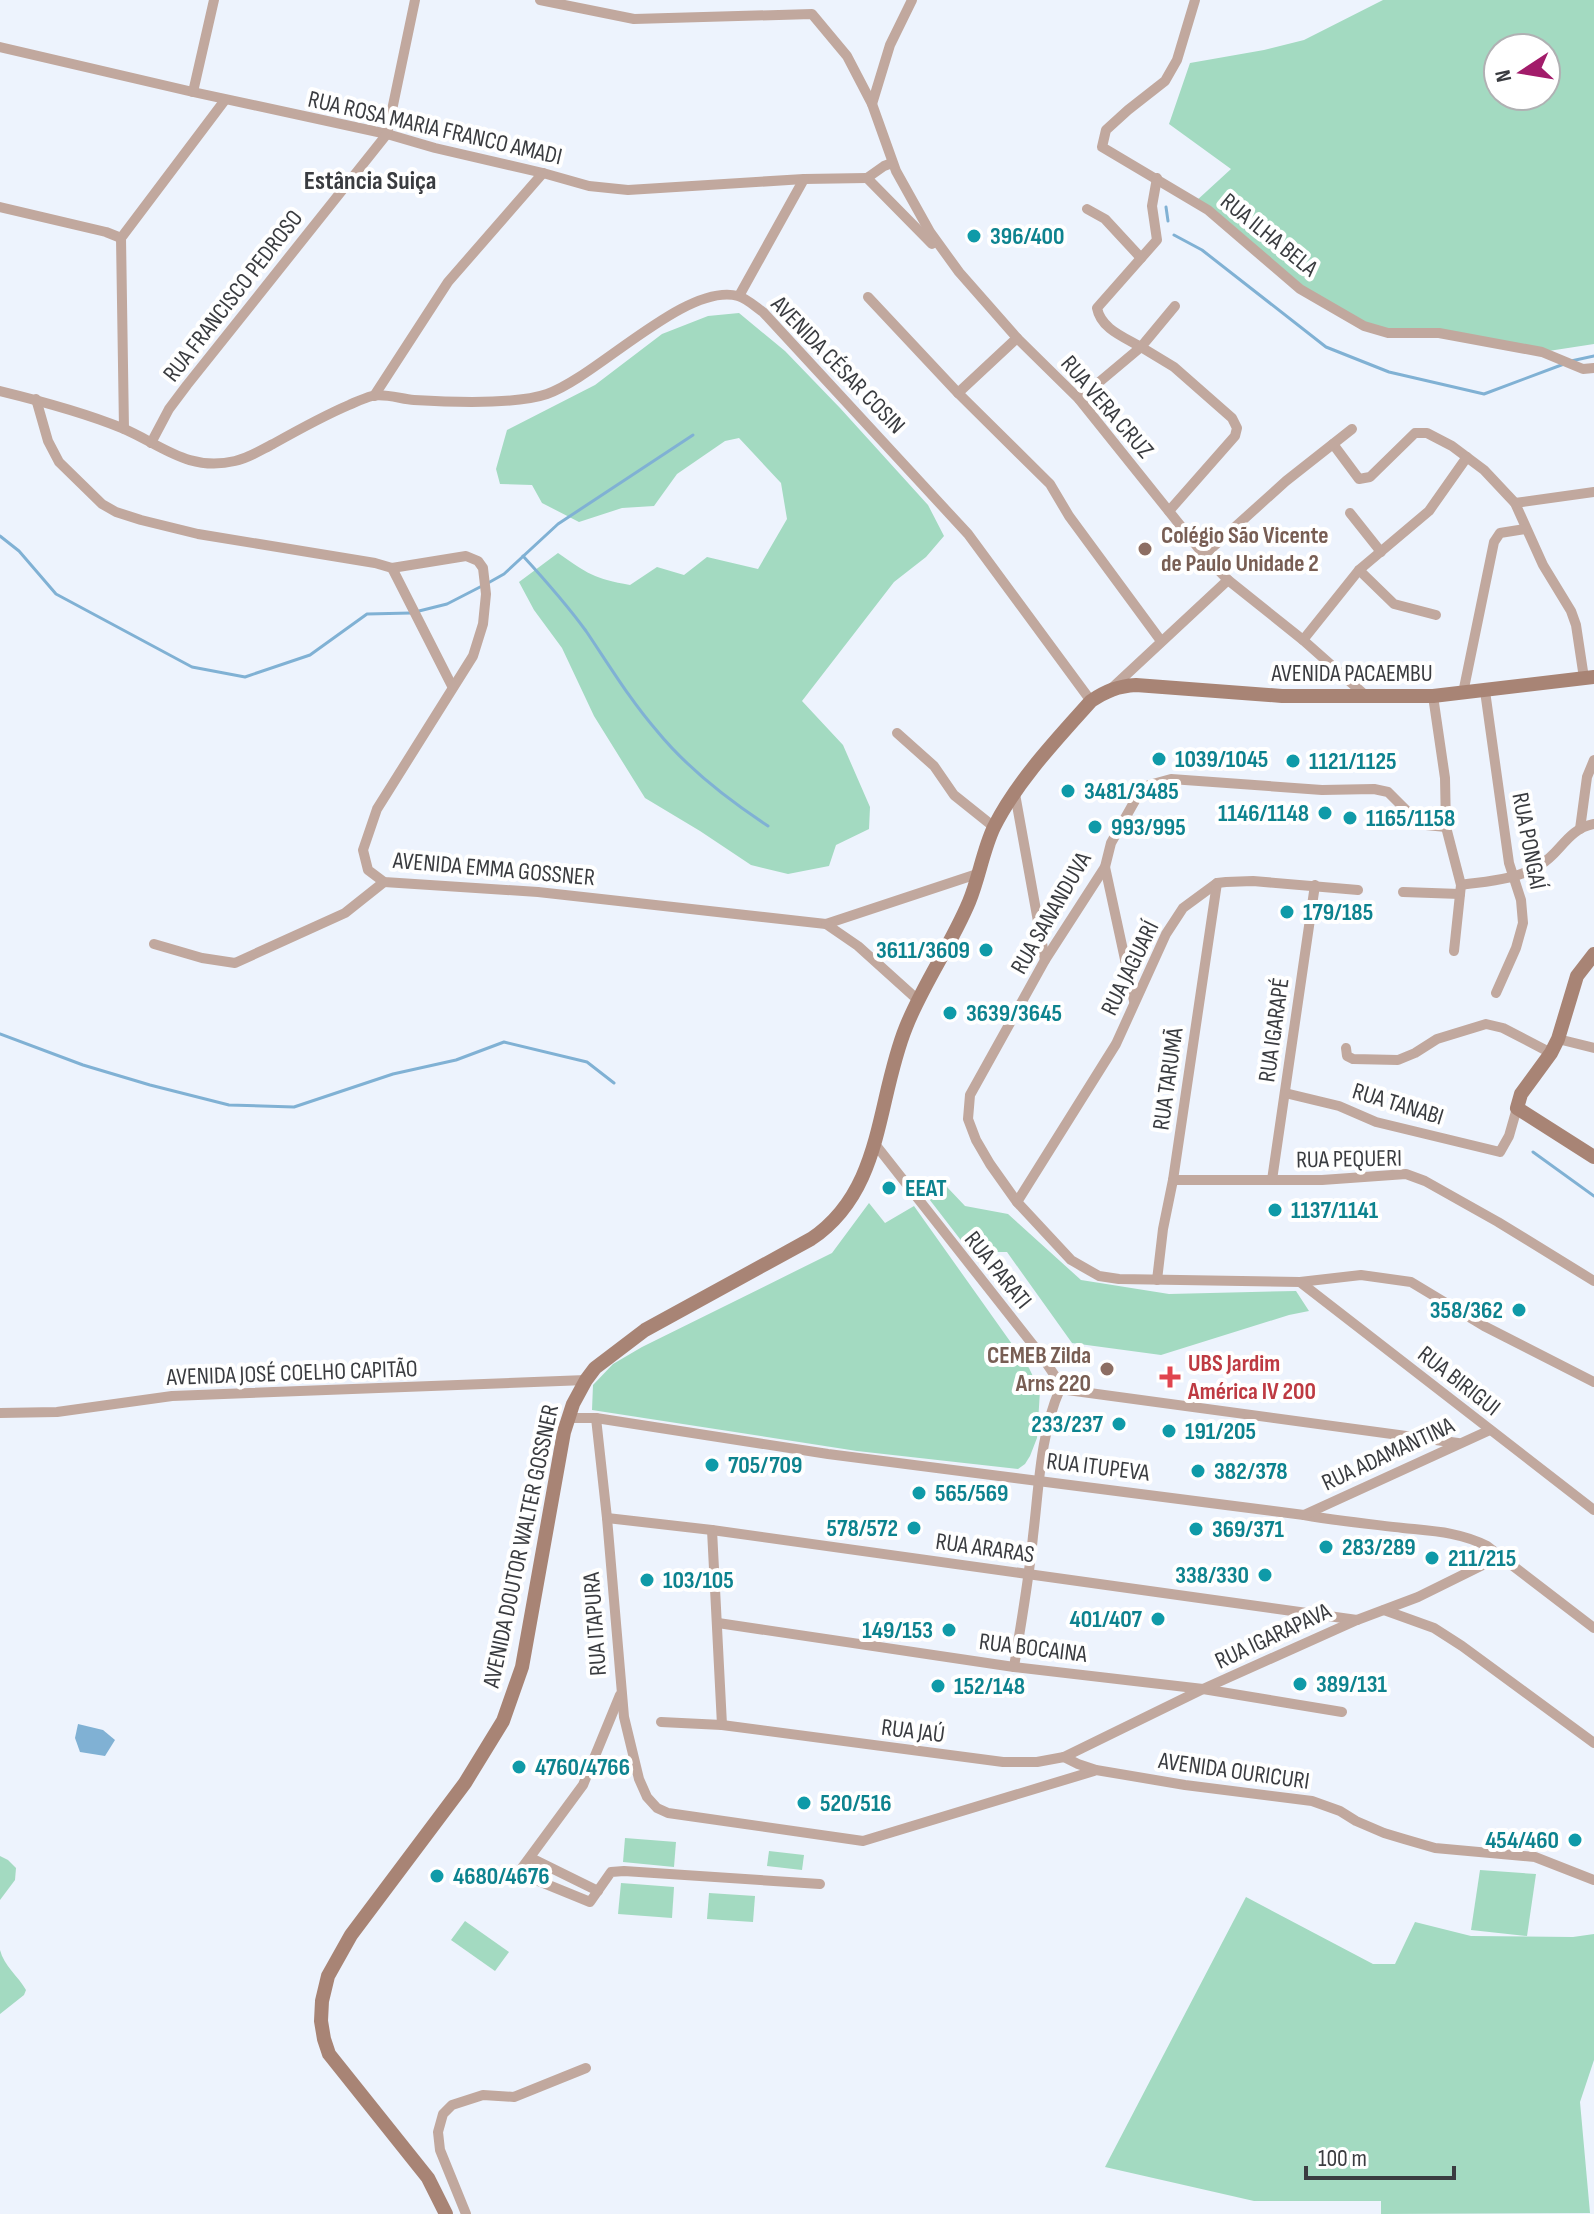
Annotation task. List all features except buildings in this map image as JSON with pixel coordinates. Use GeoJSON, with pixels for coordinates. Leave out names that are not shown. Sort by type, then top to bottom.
{"type":"FeatureCollection","features":[{"type":"Feature","properties":{"kind":"main road","name":"AVENIDA PACAEMBU"},"geometry":{"type":"LineString","coordinates":[[1110,689],[1136,685],[1282,696],[1433,696],[1589,677]]}},
{"type":"Feature","properties":{"kind":"main road","name":"AVENIDA DOUTOR WALTER GOSSNER"},"geometry":{"type":"LineString","coordinates":[[446,2214],[428,2178],[329,2054],[321,2021],[322,2001],[328,1976],[351,1935],[465,1783],[503,1721],[522,1667],[568,1418],[578,1393],[603,1360],[645,1330],[826,1229],[845,1208],[867,1171],[906,1028],[969,901],[994,827],[1044,754],[1091,701],[1110,689]]}},
{"type":"Feature","properties":{"kind":"main road"},"geometry":{"type":"LineString","coordinates":[[1594,954],[1577,976],[1554,1046],[1521,1094],[1517,1108],[1594,1157]]}},
{"type":"Feature","properties":{"kind":"street"},"geometry":{"type":"LineString","coordinates":[[193,92],[214,0]]}},
{"type":"Feature","properties":{"kind":"street","name":"RUA FRANCISCO PEDROSO"},"geometry":{"type":"LineString","coordinates":[[151,443],[169,409],[187,385],[387,134],[415,0]]}},
{"type":"Feature","properties":{"kind":"street","name":"RUA VERA CRUZ"},"geometry":{"type":"LineString","coordinates":[[540,0],[634,19],[812,14],[847,56],[872,104],[892,163],[946,256],[1017,338],[1079,399],[1204,555],[1228,580],[1365,695]]}},
{"type":"Feature","properties":{"kind":"street"},"geometry":{"type":"LineString","coordinates":[[872,104],[890,45],[912,0]]}},
{"type":"Feature","properties":{"kind":"street","name":"RUA ILHA BELA"},"geometry":{"type":"LineString","coordinates":[[1195,0],[1177,60],[1165,81],[1106,130],[1102,147],[1208,210],[1300,289],[1364,326],[1388,333],[1439,333],[1542,352],[1583,369],[1594,368]]}},
{"type":"Feature","properties":{"kind":"street","name":"RUA ROSA MARIA FRANCO AMADI"},"geometry":{"type":"LineString","coordinates":[[0,47],[387,134],[589,186],[628,190],[867,178]]}},
{"type":"Feature","properties":{"kind":"street"},"geometry":{"type":"LineString","coordinates":[[124,429],[121,238],[225,100]]}},
{"type":"Feature","properties":{"kind":"street"},"geometry":{"type":"LineString","coordinates":[[892,163],[867,178],[946,256]]}},
{"type":"Feature","properties":{"kind":"street"},"geometry":{"type":"LineString","coordinates":[[374,396],[448,282],[543,173]]}},
{"type":"Feature","properties":{"kind":"street"},"geometry":{"type":"LineString","coordinates":[[1157,178],[1152,206],[1157,240],[1097,308],[1099,318],[1108,327],[1174,367],[1232,418],[1237,428],[1235,436],[1169,511]]}},
{"type":"Feature","properties":{"kind":"street"},"geometry":{"type":"LineString","coordinates":[[739,296],[804,179]]}},
{"type":"Feature","properties":{"kind":"street"},"geometry":{"type":"LineString","coordinates":[[882,195],[896,188],[901,180]]}},
{"type":"Feature","properties":{"kind":"street"},"geometry":{"type":"LineString","coordinates":[[0,207],[121,238]]}},
{"type":"Feature","properties":{"kind":"street"},"geometry":{"type":"LineString","coordinates":[[1087,209],[1105,219],[1141,258]]}},
{"type":"Feature","properties":{"kind":"street","name":"AVENIDA CÉSAR COSIN"},"geometry":{"type":"LineString","coordinates":[[36,399],[124,429],[191,462],[212,464],[235,461],[253,455],[325,415],[374,396],[508,401],[547,394],[593,369],[684,307],[703,299],[739,296],[763,312],[953,516],[1091,701]]}},
{"type":"Feature","properties":{"kind":"street"},"geometry":{"type":"LineString","coordinates":[[868,297],[958,393],[1050,484],[1069,516],[1161,641]]}},
{"type":"Feature","properties":{"kind":"street"},"geometry":{"type":"LineString","coordinates":[[1079,399],[1141,347],[1175,306]]}},
{"type":"Feature","properties":{"kind":"street"},"geometry":{"type":"LineString","coordinates":[[958,393],[1017,338]]}},
{"type":"Feature","properties":{"kind":"street"},"geometry":{"type":"LineString","coordinates":[[0,391],[36,399]]}},
{"type":"Feature","properties":{"kind":"street","name":"AVENIDA EMMA GOSSNER"},"geometry":{"type":"LineString","coordinates":[[36,399],[48,441],[59,462],[102,504],[116,512],[198,534],[392,568],[466,556],[478,561],[483,568],[486,594],[483,624],[473,656],[377,809],[363,850],[368,870],[384,882],[538,892],[826,924],[977,874]]}},
{"type":"Feature","properties":{"kind":"street"},"geometry":{"type":"LineString","coordinates":[[1204,555],[1286,481],[1352,429]]}},
{"type":"Feature","properties":{"kind":"street"},"geometry":{"type":"LineString","coordinates":[[1333,444],[1359,479],[1370,477],[1415,433],[1427,433],[1438,438],[1484,470],[1515,503],[1543,565],[1571,611],[1589,677]]}},
{"type":"Feature","properties":{"kind":"street"},"geometry":{"type":"LineString","coordinates":[[1303,640],[1359,570],[1429,511],[1467,457]]}},
{"type":"Feature","properties":{"kind":"street"},"geometry":{"type":"LineString","coordinates":[[1515,503],[1594,492]]}},
{"type":"Feature","properties":{"kind":"street"},"geometry":{"type":"LineString","coordinates":[[1350,513],[1381,552]]}},
{"type":"Feature","properties":{"kind":"street"},"geometry":{"type":"LineString","coordinates":[[1463,693],[1494,542],[1500,533],[1525,529]]}},
{"type":"Feature","properties":{"kind":"street"},"geometry":{"type":"LineString","coordinates":[[392,568],[452,686]]}},
{"type":"Feature","properties":{"kind":"street"},"geometry":{"type":"LineString","coordinates":[[1359,570],[1394,604],[1436,615]]}},
{"type":"Feature","properties":{"kind":"street","name":"AVENIDA DOUTOR WALTER GOSSNER"},"geometry":{"type":"LineString","coordinates":[[1110,689],[1228,580]]}},
{"type":"Feature","properties":{"kind":"street","name":"RUA PONGAÍ"},"geometry":{"type":"LineString","coordinates":[[1485,691],[1509,863],[1521,900],[1523,923],[1516,948],[1496,993]]}},
{"type":"Feature","properties":{"kind":"street"},"geometry":{"type":"LineString","coordinates":[[1433,696],[1445,778],[1446,827],[1460,889],[1454,951]]}},
{"type":"Feature","properties":{"kind":"street"},"geometry":{"type":"LineString","coordinates":[[897,733],[934,766],[954,795],[994,827]]}},
{"type":"Feature","properties":{"kind":"street"},"geometry":{"type":"LineString","coordinates":[[1580,829],[1587,777],[1594,760]]}},
{"type":"Feature","properties":{"kind":"street","name":"RUA SANANDUVA"},"geometry":{"type":"LineString","coordinates":[[1446,827],[1426,825],[1415,819],[1388,792],[1374,789],[1308,789],[1171,779],[1149,785],[1137,797],[1111,843],[1105,867],[1045,960],[970,1095],[968,1119],[990,1164],[1017,1202],[1071,1260],[1099,1276],[1300,1282],[1361,1275],[1411,1282],[1484,1326],[1594,1382]]}},
{"type":"Feature","properties":{"kind":"street"},"geometry":{"type":"LineString","coordinates":[[1015,794],[1045,960]]}},
{"type":"Feature","properties":{"kind":"street"},"geometry":{"type":"LineString","coordinates":[[1403,892],[1460,889],[1512,877],[1542,864],[1564,840],[1594,824]]}},
{"type":"Feature","properties":{"kind":"street"},"geometry":{"type":"LineString","coordinates":[[1105,867],[1134,1001]]}},
{"type":"Feature","properties":{"kind":"street"},"geometry":{"type":"LineString","coordinates":[[1217,883],[1253,881],[1358,890]]}},
{"type":"Feature","properties":{"kind":"street"},"geometry":{"type":"LineString","coordinates":[[154,944],[202,958],[235,963],[345,913],[384,882]]}},
{"type":"Feature","properties":{"kind":"street","name":"RUA JAGUARÍ"},"geometry":{"type":"LineString","coordinates":[[1017,1202],[1116,1044],[1166,934],[1183,908],[1217,883]]}},
{"type":"Feature","properties":{"kind":"street","name":"RUA TARUMÃ"},"geometry":{"type":"LineString","coordinates":[[1157,1280],[1217,883]]}},
{"type":"Feature","properties":{"kind":"street","name":"RUA IGARAPÉ"},"geometry":{"type":"LineString","coordinates":[[1272,1180],[1315,885]]}},
{"type":"Feature","properties":{"kind":"street","name":"AVENIDA EMMA GOSSNER"},"geometry":{"type":"LineString","coordinates":[[826,924],[858,946],[919,1001]]}},
{"type":"Feature","properties":{"kind":"street"},"geometry":{"type":"LineString","coordinates":[[1346,1048],[1347,1056],[1353,1059],[1398,1060],[1437,1039],[1486,1024],[1554,1046],[1594,1048]]}},
{"type":"Feature","properties":{"kind":"street","name":"RUA TANABI"},"geometry":{"type":"LineString","coordinates":[[1285,1093],[1339,1106],[1376,1122],[1500,1152],[1509,1136],[1517,1108]]}},
{"type":"Feature","properties":{"kind":"street","name":"RUA PARATI"},"geometry":{"type":"LineString","coordinates":[[875,1144],[1041,1355],[1060,1389]]}},
{"type":"Feature","properties":{"kind":"street","name":"RUA PEQUERI"},"geometry":{"type":"LineString","coordinates":[[1173,1180],[1322,1180],[1406,1174],[1425,1181],[1498,1222],[1594,1281]]}},
{"type":"Feature","properties":{"kind":"street","name":"RUA BIRIGUI"},"geometry":{"type":"LineString","coordinates":[[1300,1282],[1594,1510]]}},
{"type":"Feature","properties":{"kind":"street","name":"AVENIDA JOSÉ COELHO CAPITÃO"},"geometry":{"type":"LineString","coordinates":[[0,1413],[57,1412],[172,1396],[586,1380]]}},
{"type":"Feature","properties":{"kind":"street"},"geometry":{"type":"LineString","coordinates":[[1014,1667],[1051,1410],[1060,1389],[1458,1443]]}},
{"type":"Feature","properties":{"kind":"street","name":"RUA ITUPEVA"},"geometry":{"type":"LineString","coordinates":[[568,1418],[596,1418],[828,1454],[1471,1538],[1501,1556],[1594,1628]]}},
{"type":"Feature","properties":{"kind":"street","name":"RUA ITAPURA"},"geometry":{"type":"LineString","coordinates":[[596,1418],[620,1693],[639,1779],[647,1797],[657,1808],[668,1813],[863,1841],[1096,1770]]}},
{"type":"Feature","properties":{"kind":"street","name":"RUA ADAMANTINA"},"geometry":{"type":"LineString","coordinates":[[1304,1515],[1490,1430]]}},
{"type":"Feature","properties":{"kind":"street","name":"RUA ARARAS"},"geometry":{"type":"LineString","coordinates":[[607,1518],[1357,1620]]}},
{"type":"Feature","properties":{"kind":"street"},"geometry":{"type":"LineString","coordinates":[[712,1530],[722,1725]]}},
{"type":"Feature","properties":{"kind":"street","name":"RUA IGARAPAVA"},"geometry":{"type":"LineString","coordinates":[[1064,1757],[1203,1689],[1357,1620],[1418,1597],[1501,1556]]}},
{"type":"Feature","properties":{"kind":"street"},"geometry":{"type":"LineString","coordinates":[[1384,1610],[1434,1628],[1594,1743]]}},
{"type":"Feature","properties":{"kind":"street","name":"RUA BOCAINA"},"geometry":{"type":"LineString","coordinates":[[718,1623],[1014,1667],[1203,1689],[1342,1712]]}},
{"type":"Feature","properties":{"kind":"street"},"geometry":{"type":"LineString","coordinates":[[620,1693],[583,1785],[516,1877],[590,1902],[611,1872],[820,1884]]}},
{"type":"Feature","properties":{"kind":"street","name":"RUA JAÚ"},"geometry":{"type":"LineString","coordinates":[[661,1722],[722,1725],[1003,1762],[1037,1762],[1064,1757],[1096,1770]]}},
{"type":"Feature","properties":{"kind":"street","name":"AVENIDA OURICURI"},"geometry":{"type":"LineString","coordinates":[[1096,1770],[1312,1801],[1384,1833],[1435,1848],[1535,1857],[1594,1880]]}},
{"type":"Feature","properties":{"kind":"street"},"geometry":{"type":"LineString","coordinates":[[531,1858],[598,1891]]}},
{"type":"Feature","properties":{"kind":"street"},"geometry":{"type":"LineString","coordinates":[[466,2214],[440,2150],[438,2132],[443,2114],[452,2105],[483,2095],[514,2097],[586,2068]]}},
{"type":"Feature","properties":{"kind":"green space"},"geometry":{"type":"Polygon","coordinates":[[[1383,0],[1594,0],[1594,344],[1542,352],[1364,326],[1300,289],[1195,202],[1231,169],[1169,124],[1190,63],[1304,40],[1383,0]]]}},
{"type":"Feature","properties":{"kind":"green space"},"geometry":{"type":"Polygon","coordinates":[[[739,313],[785,351],[840,408],[928,505],[944,536],[926,557],[894,582],[802,701],[843,745],[870,807],[869,829],[836,845],[829,866],[788,874],[751,865],[645,798],[594,716],[562,648],[534,610],[519,582],[558,553],[591,574],[630,585],[657,567],[684,575],[707,557],[758,569],[787,519],[781,483],[739,438],[725,441],[677,474],[654,506],[622,508],[579,522],[542,503],[532,485],[500,484],[496,469],[507,430],[595,385],[662,334],[708,316],[739,313]]]}},
{"type":"Feature","properties":{"kind":"green space"},"geometry":{"type":"Polygon","coordinates":[[[947,1187],[965,1206],[1008,1214],[1081,1280],[1169,1294],[1296,1291],[1309,1311],[1161,1355],[1072,1343],[1007,1252],[970,1252],[926,1195],[947,1187]]]}},
{"type":"Feature","properties":{"kind":"green space"},"geometry":{"type":"Polygon","coordinates":[[[869,1203],[885,1223],[914,1206],[1029,1368],[1040,1391],[1037,1438],[1025,1464],[1018,1469],[857,1451],[592,1410],[593,1385],[613,1364],[832,1253],[869,1203]]]}},
{"type":"Feature","properties":{"kind":"green space"},"geometry":{"type":"Polygon","coordinates":[[[625,1838],[676,1842],[674,1867],[623,1862],[625,1838]]]}},
{"type":"Feature","properties":{"kind":"green space"},"geometry":{"type":"Polygon","coordinates":[[[769,1851],[804,1855],[802,1870],[767,1866],[769,1851]]]}},
{"type":"Feature","properties":{"kind":"green space"},"geometry":{"type":"Polygon","coordinates":[[[0,1856],[16,1868],[15,1880],[0,1900],[0,1856]]]}},
{"type":"Feature","properties":{"kind":"green space"},"geometry":{"type":"Polygon","coordinates":[[[1480,1870],[1536,1874],[1527,1936],[1471,1930],[1480,1870]]]}},
{"type":"Feature","properties":{"kind":"green space"},"geometry":{"type":"Polygon","coordinates":[[[621,1883],[674,1887],[672,1918],[618,1914],[621,1883]]]}},
{"type":"Feature","properties":{"kind":"green space"},"geometry":{"type":"Polygon","coordinates":[[[709,1893],[755,1896],[753,1922],[707,1919],[709,1893]]]}},
{"type":"Feature","properties":{"kind":"green space"},"geometry":{"type":"Polygon","coordinates":[[[1246,1897],[1373,1964],[1395,1964],[1415,1922],[1471,1936],[1573,1937],[1594,1934],[1594,2060],[1580,2102],[1590,2213],[1381,2214],[1381,2201],[1254,2201],[1105,2167],[1246,1897]]]}},
{"type":"Feature","properties":{"kind":"green space"},"geometry":{"type":"Polygon","coordinates":[[[465,1921],[509,1952],[495,1971],[451,1940],[465,1921]]]}},
{"type":"Feature","properties":{"kind":"green space"},"geometry":{"type":"Polygon","coordinates":[[[0,1950],[26,1990],[0,2014],[0,1950]]]}},
{"type":"Feature","properties":{"kind":"water"},"geometry":{"type":"Polygon","coordinates":[[[78,1724],[103,1730],[115,1740],[105,1756],[80,1752],[75,1738],[78,1724]]]}},
{"type":"Feature","properties":{"kind":"waterway"},"geometry":{"type":"LineString","coordinates":[[1166,207],[1168,221]]}},
{"type":"Feature","properties":{"kind":"waterway"},"geometry":{"type":"LineString","coordinates":[[1174,235],[1202,250],[1326,347],[1389,372],[1484,394],[1564,364]]}},
{"type":"Feature","properties":{"kind":"waterway"},"geometry":{"type":"LineString","coordinates":[[1571,361],[1594,356]]}},
{"type":"Feature","properties":{"kind":"waterway"},"geometry":{"type":"LineString","coordinates":[[488,583],[504,574],[558,524],[693,435]]}},
{"type":"Feature","properties":{"kind":"waterway"},"geometry":{"type":"LineString","coordinates":[[0,536],[19,551],[56,594],[192,667],[245,677],[310,655],[367,614],[411,613]]}},
{"type":"Feature","properties":{"kind":"waterway"},"geometry":{"type":"LineString","coordinates":[[523,556],[579,621],[638,707],[669,745],[709,783],[768,826]]}},
{"type":"Feature","properties":{"kind":"waterway"},"geometry":{"type":"LineString","coordinates":[[419,611],[447,604],[482,586]]}},
{"type":"Feature","properties":{"kind":"waterway"},"geometry":{"type":"LineString","coordinates":[[0,1034],[83,1065],[229,1105],[294,1107],[393,1074],[456,1060],[504,1042],[587,1062],[614,1083]]}},
{"type":"Feature","properties":{"kind":"waterway"},"geometry":{"type":"LineString","coordinates":[[1533,1152],[1594,1196]]}},
{"type":"Feature","properties":{"kind":"place","name":"396/400"},"geometry":{"type":"Point","coordinates":[974,236]}},
{"type":"Feature","properties":{"kind":"place","name":"Colégio São Vicente de Paulo Unidade 2"},"geometry":{"type":"Point","coordinates":[1145,549]}},
{"type":"Feature","properties":{"kind":"place","name":"1039/1045"},"geometry":{"type":"Point","coordinates":[1159,759]}},
{"type":"Feature","properties":{"kind":"place","name":"1121/1125"},"geometry":{"type":"Point","coordinates":[1293,761]}},
{"type":"Feature","properties":{"kind":"place","name":"3481/3485"},"geometry":{"type":"Point","coordinates":[1068,791]}},
{"type":"Feature","properties":{"kind":"place","name":"1146/1148"},"geometry":{"type":"Point","coordinates":[1325,813]}},
{"type":"Feature","properties":{"kind":"place","name":"1165/1158"},"geometry":{"type":"Point","coordinates":[1350,818]}},
{"type":"Feature","properties":{"kind":"place","name":"993/995"},"geometry":{"type":"Point","coordinates":[1095,827]}},
{"type":"Feature","properties":{"kind":"place","name":"179/185"},"geometry":{"type":"Point","coordinates":[1287,912]}},
{"type":"Feature","properties":{"kind":"place","name":"3611/3609"},"geometry":{"type":"Point","coordinates":[986,950]}},
{"type":"Feature","properties":{"kind":"place","name":"3639/3645"},"geometry":{"type":"Point","coordinates":[950,1013]}},
{"type":"Feature","properties":{"kind":"place","name":"EEAT"},"geometry":{"type":"Point","coordinates":[889,1188]}},
{"type":"Feature","properties":{"kind":"place","name":"1137/1141"},"geometry":{"type":"Point","coordinates":[1275,1210]}},
{"type":"Feature","properties":{"kind":"place","name":"358/362"},"geometry":{"type":"Point","coordinates":[1519,1310]}},
{"type":"Feature","properties":{"kind":"place","name":"CEMEB Zilda Arns 220"},"geometry":{"type":"Point","coordinates":[1107,1369]}},
{"type":"Feature","properties":{"kind":"place","name":"UBS Jardim América IV 200"},"geometry":{"type":"Point","coordinates":[1170,1377]}},
{"type":"Feature","properties":{"kind":"place","name":"233/237"},"geometry":{"type":"Point","coordinates":[1119,1424]}},
{"type":"Feature","properties":{"kind":"place","name":"191/205"},"geometry":{"type":"Point","coordinates":[1169,1431]}},
{"type":"Feature","properties":{"kind":"place","name":"705/709"},"geometry":{"type":"Point","coordinates":[712,1465]}},
{"type":"Feature","properties":{"kind":"place","name":"382/378"},"geometry":{"type":"Point","coordinates":[1198,1471]}},
{"type":"Feature","properties":{"kind":"place","name":"565/569"},"geometry":{"type":"Point","coordinates":[919,1493]}},
{"type":"Feature","properties":{"kind":"place","name":"578/572"},"geometry":{"type":"Point","coordinates":[914,1528]}},
{"type":"Feature","properties":{"kind":"place","name":"369/371"},"geometry":{"type":"Point","coordinates":[1196,1529]}},
{"type":"Feature","properties":{"kind":"place","name":"283/289"},"geometry":{"type":"Point","coordinates":[1326,1547]}},
{"type":"Feature","properties":{"kind":"place","name":"211/215"},"geometry":{"type":"Point","coordinates":[1432,1558]}},
{"type":"Feature","properties":{"kind":"place","name":"338/330"},"geometry":{"type":"Point","coordinates":[1265,1575]}},
{"type":"Feature","properties":{"kind":"place","name":"103/105"},"geometry":{"type":"Point","coordinates":[647,1580]}},
{"type":"Feature","properties":{"kind":"place","name":"401/407"},"geometry":{"type":"Point","coordinates":[1158,1619]}},
{"type":"Feature","properties":{"kind":"place","name":"149/153"},"geometry":{"type":"Point","coordinates":[949,1630]}},
{"type":"Feature","properties":{"kind":"place","name":"389/131"},"geometry":{"type":"Point","coordinates":[1300,1684]}},
{"type":"Feature","properties":{"kind":"place","name":"152/148"},"geometry":{"type":"Point","coordinates":[938,1686]}},
{"type":"Feature","properties":{"kind":"place","name":"4760/4766"},"geometry":{"type":"Point","coordinates":[519,1767]}},
{"type":"Feature","properties":{"kind":"place","name":"520/516"},"geometry":{"type":"Point","coordinates":[804,1803]}},
{"type":"Feature","properties":{"kind":"place","name":"454/460"},"geometry":{"type":"Point","coordinates":[1575,1840]}},
{"type":"Feature","properties":{"kind":"place","name":"4680/4676"},"geometry":{"type":"Point","coordinates":[437,1876]}},
{"type":"Feature","properties":{"kind":"district","name":"Estância Suiça"},"geometry":{"type":"Point","coordinates":[370,181]}}]}
